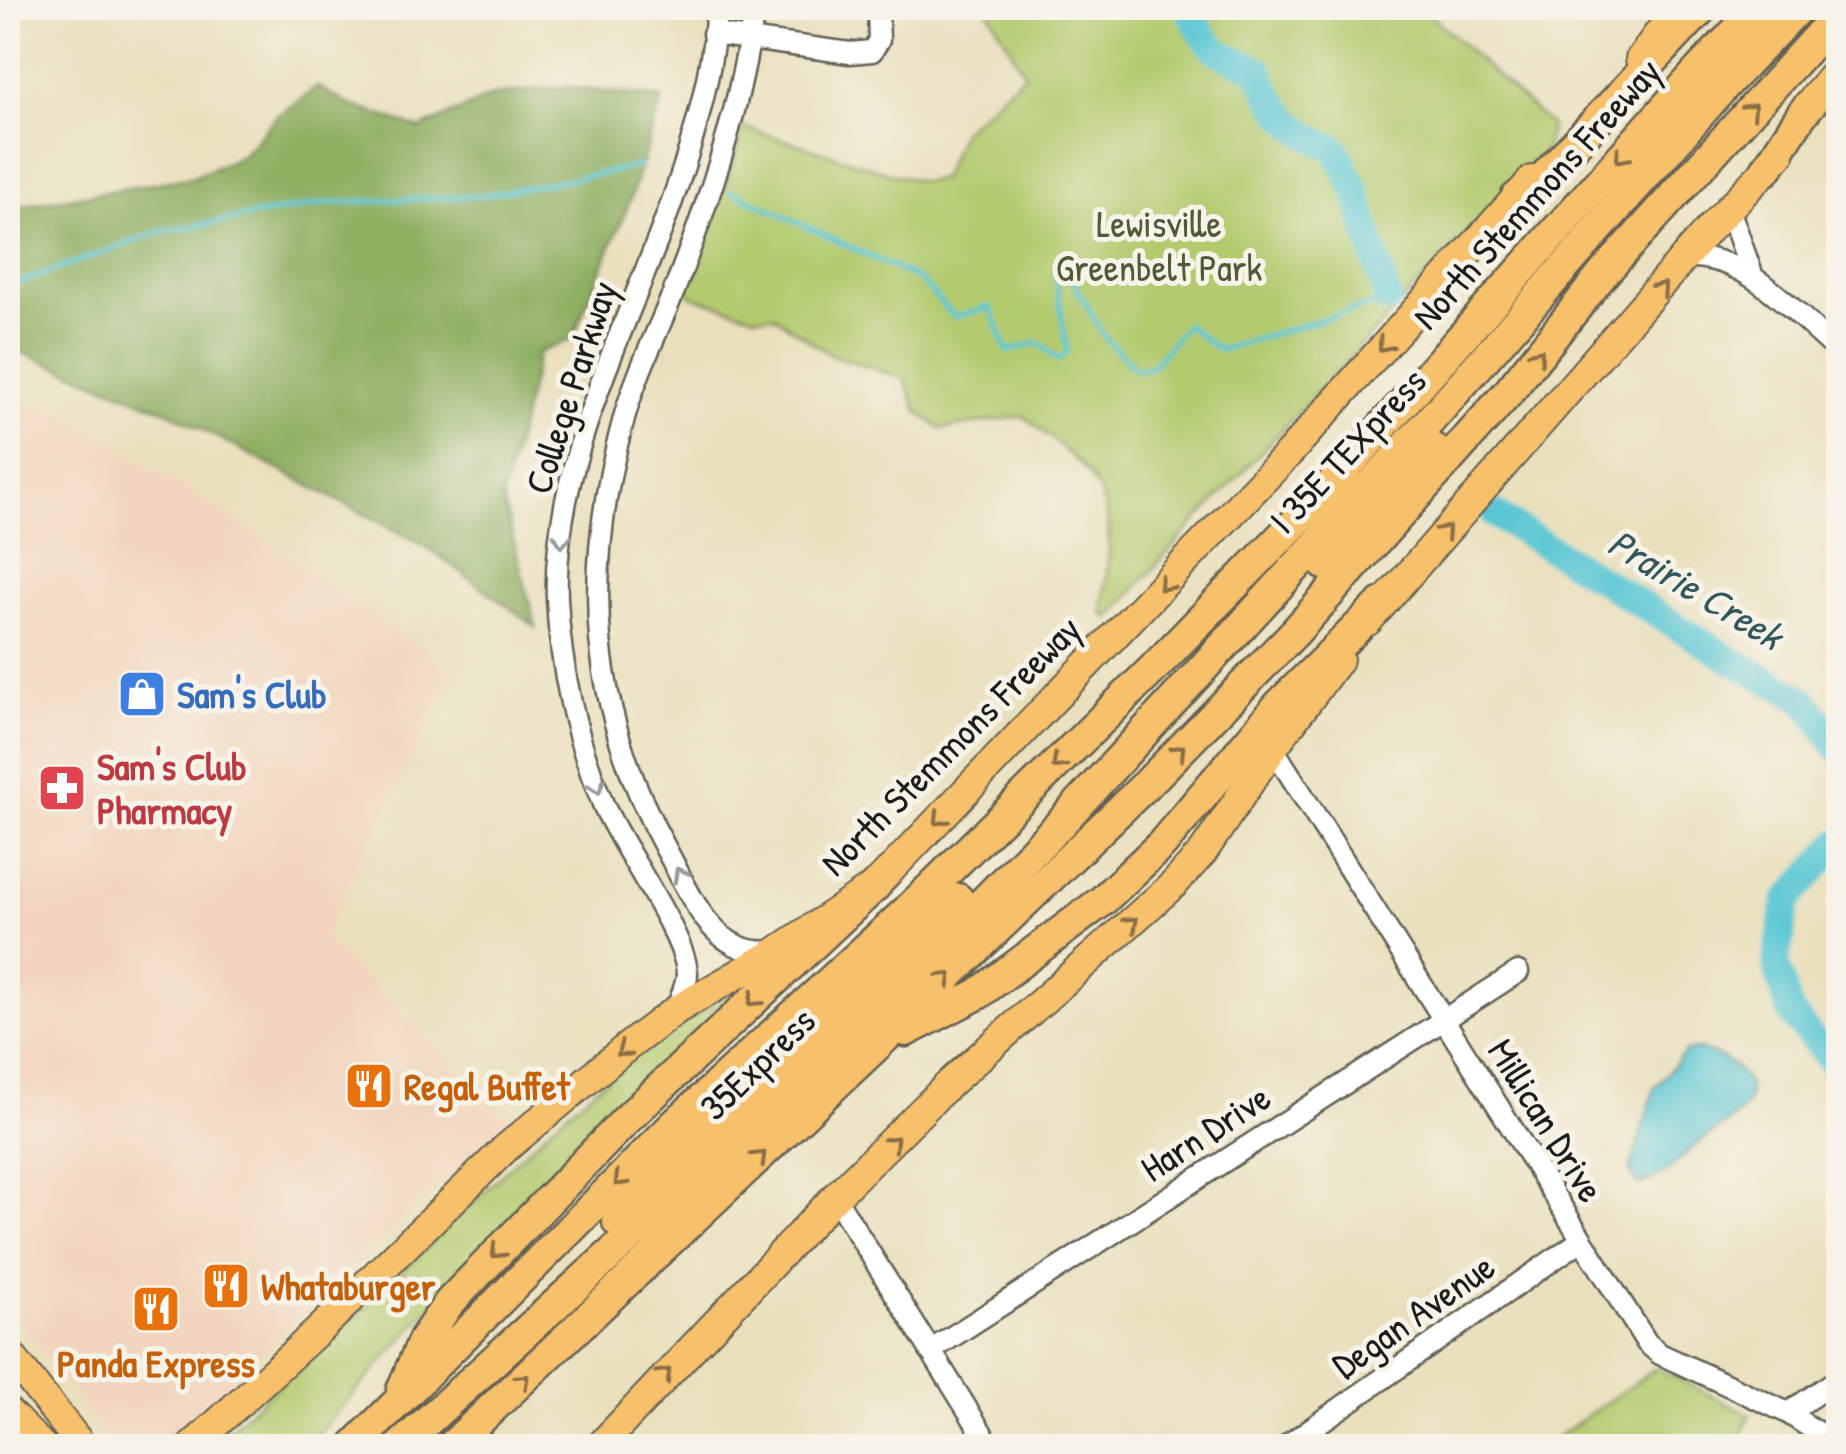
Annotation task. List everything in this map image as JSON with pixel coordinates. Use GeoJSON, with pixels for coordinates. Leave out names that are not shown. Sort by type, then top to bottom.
{"type":"FeatureCollection","features":[{"type":"Feature","properties":{"kind":"highway"},"geometry":{"type":"LineString","coordinates":[[1516,198],[1544,178],[1702,8]]}},
{"type":"Feature","properties":{"kind":"highway","name":"North Stemmons Freeway"},"geometry":{"type":"LineString","coordinates":[[354,1446],[674,1126],[908,911],[1152,670],[1318,499],[1758,8]]}},
{"type":"Feature","properties":{"kind":"highway","name":"I 35E TEXpress"},"geometry":{"type":"LineString","coordinates":[[1154,722],[1798,8]]}},
{"type":"Feature","properties":{"kind":"highway"},"geometry":{"type":"LineString","coordinates":[[452,1446],[876,1046],[1152,779],[1295,632],[1507,394],[1602,275],[1838,14]]}},
{"type":"Feature","properties":{"kind":"highway"},"geometry":{"type":"LineString","coordinates":[[1766,170],[1802,114],[1838,71]]}},
{"type":"Feature","properties":{"kind":"highway"},"geometry":{"type":"LineString","coordinates":[[1154,722],[1239,652],[1441,441],[1507,394]]}},
{"type":"Feature","properties":{"kind":"highway"},"geometry":{"type":"LineString","coordinates":[[876,1046],[978,994],[1102,901],[1162,844],[1279,705],[1381,604]]}},
{"type":"Feature","properties":{"kind":"highway"},"geometry":{"type":"LineString","coordinates":[[546,1314],[610,1230],[816,1026],[943,914],[1126,727],[1152,670]]}},
{"type":"Feature","properties":{"kind":"highway","name":"35Express"},"geometry":{"type":"LineString","coordinates":[[400,1446],[712,1162],[960,926],[1154,722]]}},
{"type":"Feature","properties":{"kind":"highway"},"geometry":{"type":"LineString","coordinates":[[396,1405],[424,1339],[448,1303],[628,1118],[876,885]]}},
{"type":"Feature","properties":{"kind":"main road","name":"North Stemmons Freeway"},"geometry":{"type":"LineString","coordinates":[[192,1446],[319,1330],[506,1148],[627,1047],[676,1010],[776,952],[876,885],[1291,452],[1630,72],[1678,8]]}},
{"type":"Feature","properties":{"kind":"main road"},"geometry":{"type":"LineString","coordinates":[[600,1446],[834,1197],[950,1083],[1174,884],[1203,852],[1273,748],[1381,604],[1732,206],[1838,92]]}},
{"type":"Feature","properties":{"kind":"main road"},"geometry":{"type":"LineString","coordinates":[[8,1352],[82,1446]]}},
{"type":"Feature","properties":{"kind":"street","name":"College Parkway"},"geometry":{"type":"LineString","coordinates":[[676,1010],[687,974],[680,946],[604,807],[587,761],[562,660],[557,594],[569,483],[612,349],[676,192],[698,110],[717,8]]}},
{"type":"Feature","properties":{"kind":"street","name":"College Parkway"},"geometry":{"type":"LineString","coordinates":[[754,8],[720,166],[625,416],[604,516],[597,578],[606,686],[614,727],[634,786],[704,917],[722,936],[745,949],[776,952]]}},
{"type":"Feature","properties":{"kind":"street"},"geometry":{"type":"LineString","coordinates":[[714,34],[850,54],[872,51],[878,40],[878,8]]}},
{"type":"Feature","properties":{"kind":"street"},"geometry":{"type":"LineString","coordinates":[[1732,206],[1753,277]]}},
{"type":"Feature","properties":{"kind":"street"},"geometry":{"type":"LineString","coordinates":[[1687,257],[1714,258],[1753,277],[1838,350]]}},
{"type":"Feature","properties":{"kind":"street"},"geometry":{"type":"LineString","coordinates":[[640,282],[673,293]]}},
{"type":"Feature","properties":{"kind":"street"},"geometry":{"type":"LineString","coordinates":[[570,694],[606,686]]}},
{"type":"Feature","properties":{"kind":"street","name":"Millican Drive"},"geometry":{"type":"LineString","coordinates":[[1273,748],[1647,1343],[1660,1354],[1788,1413],[1838,1446]]}},
{"type":"Feature","properties":{"kind":"street","name":"Harn Drive"},"geometry":{"type":"LineString","coordinates":[[930,1351],[1518,972]]}},
{"type":"Feature","properties":{"kind":"street"},"geometry":{"type":"LineString","coordinates":[[834,1197],[990,1446]]}},
{"type":"Feature","properties":{"kind":"street","name":"Degan Avenue"},"geometry":{"type":"LineString","coordinates":[[1286,1446],[1580,1240]]}},
{"type":"Feature","properties":{"kind":"street"},"geometry":{"type":"LineString","coordinates":[[1788,1413],[1838,1379]]}},
{"type":"Feature","properties":{"kind":"shaded area"},"geometry":{"type":"Polygon","coordinates":[[[8,403],[54,408],[211,503],[453,670],[325,936],[508,1120],[164,1446],[112,1446],[8,1307],[8,403]]]}},
{"type":"Feature","properties":{"kind":"green space","name":"Lewisville Greenbelt Park"},"geometry":{"type":"Polygon","coordinates":[[[987,8],[1423,8],[1551,126],[1546,149],[1109,618],[1102,613],[1109,539],[1101,495],[1078,462],[1024,416],[941,429],[918,412],[904,378],[831,355],[774,316],[755,316],[691,296],[686,287],[744,127],[892,174],[924,182],[941,179],[962,131],[1025,74],[987,8]]]}},
{"type":"Feature","properties":{"kind":"green space"},"geometry":{"type":"Polygon","coordinates":[[[318,87],[346,103],[420,129],[494,95],[564,87],[662,98],[629,203],[572,339],[539,352],[502,497],[536,627],[427,547],[165,410],[8,347],[8,208],[194,177],[243,155],[277,116],[318,87]]]}},
{"type":"Feature","properties":{"kind":"green space"},"geometry":{"type":"Polygon","coordinates":[[[757,979],[524,1203],[307,1446],[211,1446],[366,1306],[552,1126],[643,1047],[757,979]]]}},
{"type":"Feature","properties":{"kind":"green space"},"geometry":{"type":"Polygon","coordinates":[[[1656,1368],[1750,1415],[1736,1446],[1544,1446],[1656,1368]]]}},
{"type":"Feature","properties":{"kind":"water"},"geometry":{"type":"Polygon","coordinates":[[[1698,1049],[1720,1057],[1739,1071],[1748,1083],[1746,1104],[1669,1169],[1637,1184],[1630,1170],[1655,1087],[1686,1051],[1698,1049]]]}},
{"type":"Feature","properties":{"kind":"waterway","name":"Prairie Creek"},"geometry":{"type":"LineString","coordinates":[[1188,8],[1215,48],[1259,70],[1271,97],[1287,118],[1308,135],[1335,148],[1356,191],[1388,300]]}},
{"type":"Feature","properties":{"kind":"waterway"},"geometry":{"type":"LineString","coordinates":[[8,287],[159,232],[327,203],[479,196],[640,166]]}},
{"type":"Feature","properties":{"kind":"waterway"},"geometry":{"type":"LineString","coordinates":[[731,191],[920,280],[954,317],[990,307],[1007,351],[1038,343],[1058,360],[1067,352],[1055,270],[1070,275],[1103,335],[1136,370],[1152,367],[1186,325],[1219,350],[1388,300]]}},
{"type":"Feature","properties":{"kind":"waterway","name":"Prairie Creek"},"geometry":{"type":"LineString","coordinates":[[1494,514],[1733,661],[1806,701],[1838,749]]}},
{"type":"Feature","properties":{"kind":"waterway","name":"Prairie Creek"},"geometry":{"type":"LineString","coordinates":[[1838,843],[1787,901],[1776,964],[1790,1012],[1838,1070]]}},
{"type":"Feature","properties":{"kind":"place","name":"Sam's Club"},"geometry":{"type":"Point","coordinates":[142,694]}},
{"type":"Feature","properties":{"kind":"place","name":"Sam's Club Pharmacy"},"geometry":{"type":"Point","coordinates":[62,788]}},
{"type":"Feature","properties":{"kind":"place","name":"Regal Buffet"},"geometry":{"type":"Point","coordinates":[369,1086]}},
{"type":"Feature","properties":{"kind":"place","name":"Whataburger"},"geometry":{"type":"Point","coordinates":[226,1286]}},
{"type":"Feature","properties":{"kind":"place","name":"Panda Express"},"geometry":{"type":"Point","coordinates":[156,1309]}}]}
